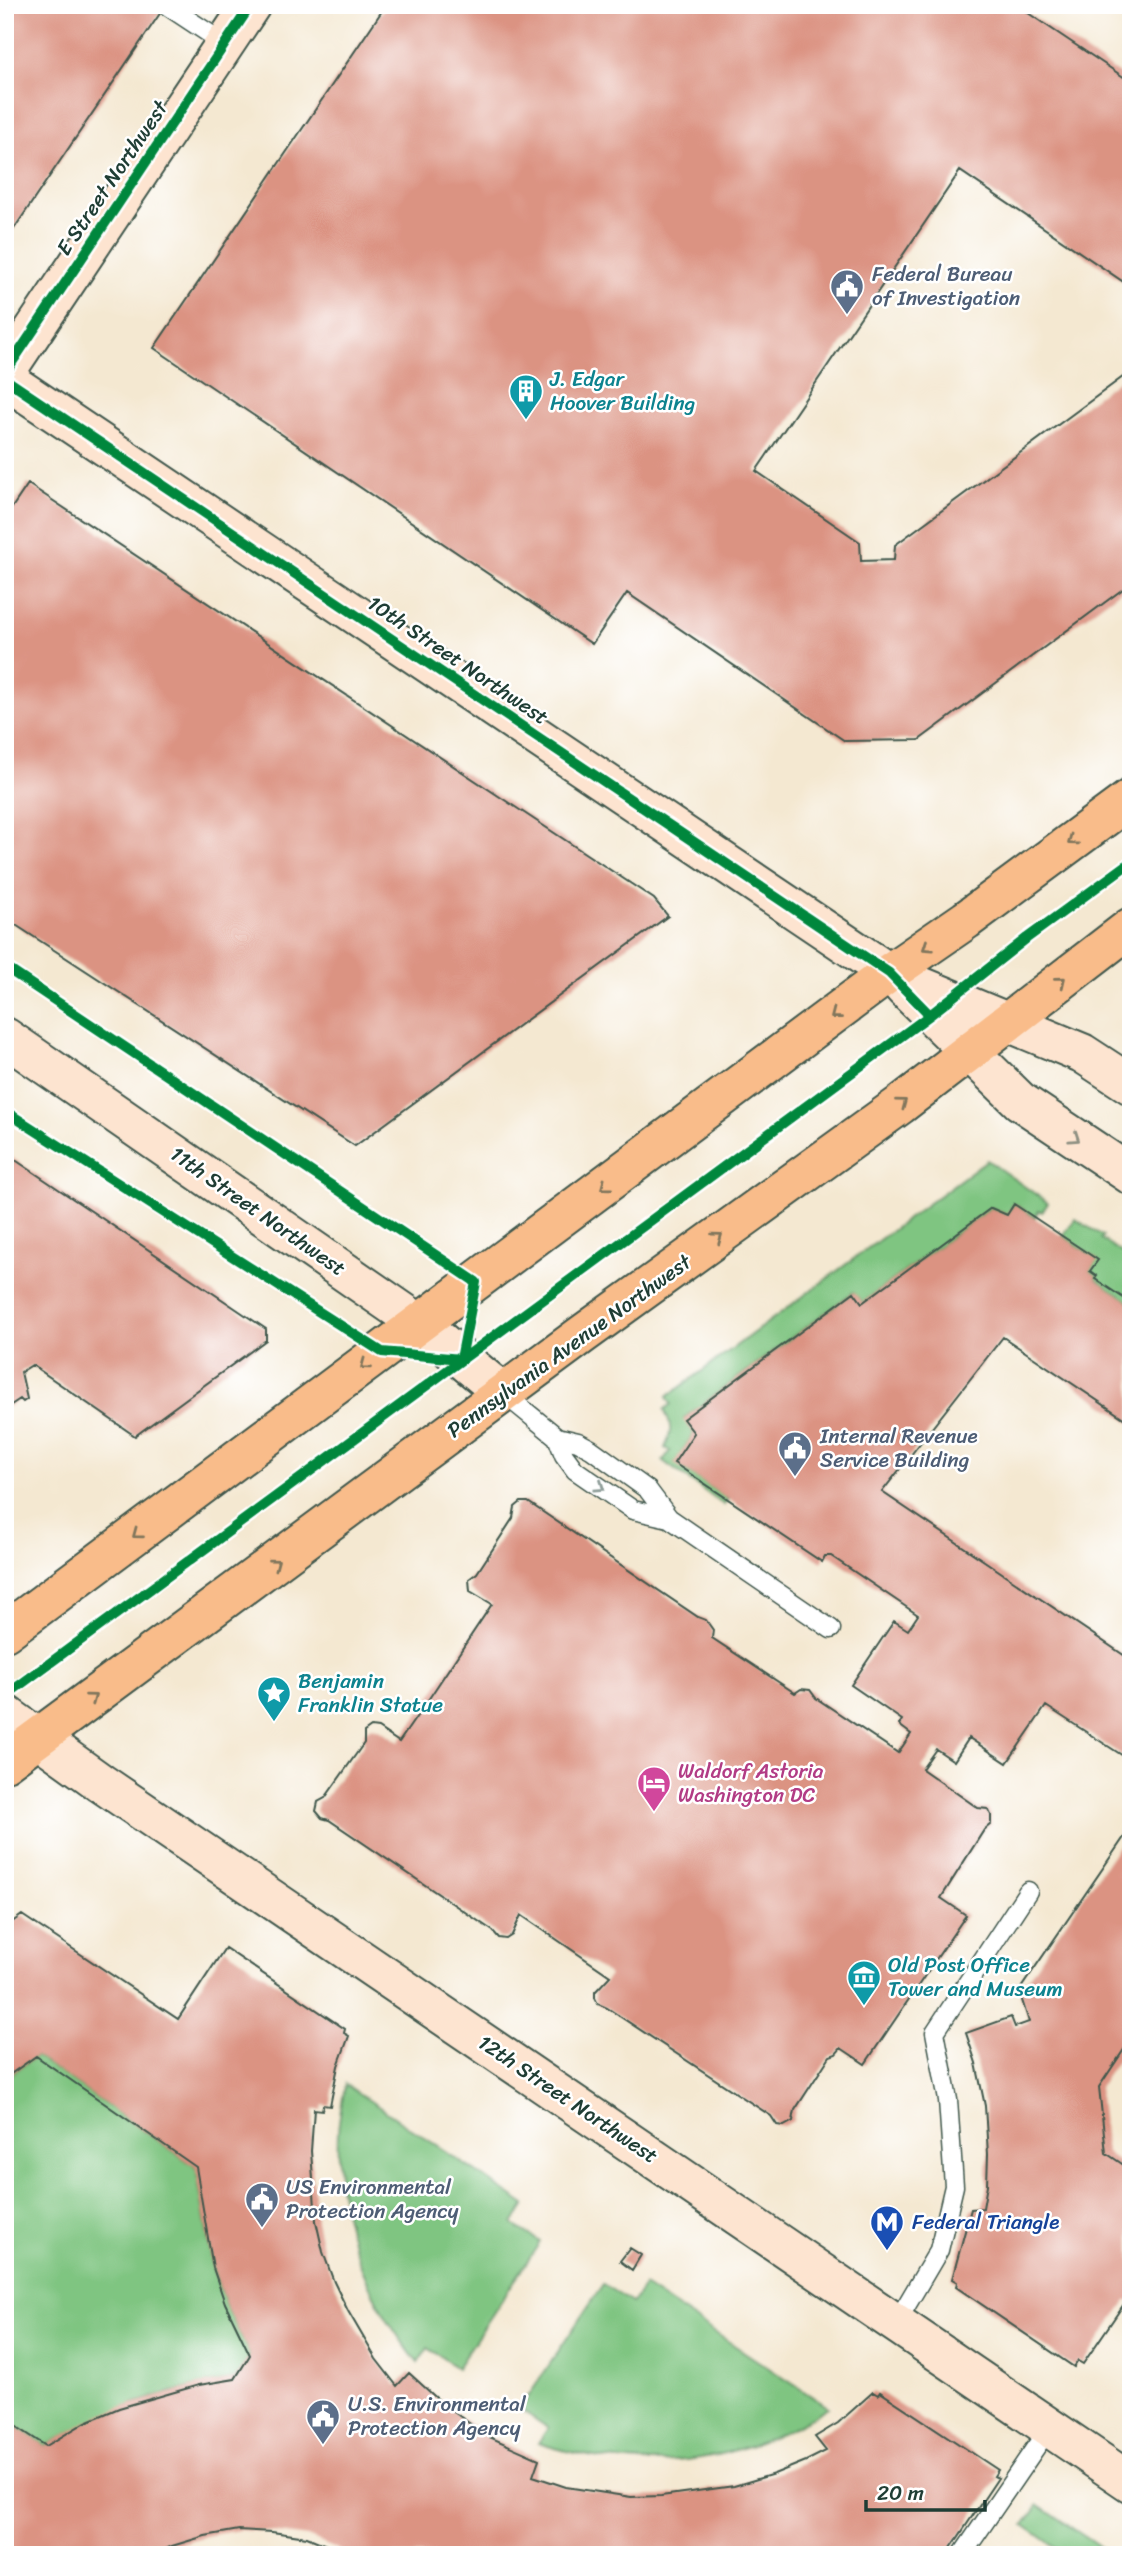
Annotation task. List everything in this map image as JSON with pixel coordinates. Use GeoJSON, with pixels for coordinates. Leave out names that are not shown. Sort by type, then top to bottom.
{"type":"FeatureCollection","features":[{"type":"Feature","properties":{"kind":"main road"},"geometry":{"type":"LineString","coordinates":[[5,1632],[889,973],[966,920],[1131,798]]}},
{"type":"Feature","properties":{"kind":"main road","name":"Pennsylvania Avenue Northwest"},"geometry":{"type":"LineString","coordinates":[[5,1762],[888,1113],[1131,927]]}},
{"type":"Feature","properties":{"kind":"street","name":"E Street Northwest"},"geometry":{"type":"LineString","coordinates":[[5,373],[251,5]]}},
{"type":"Feature","properties":{"kind":"street","name":"10th Street Northwest"},"geometry":{"type":"LineString","coordinates":[[5,379],[889,973],[1020,1101],[1131,1175]]}},
{"type":"Feature","properties":{"kind":"street","name":"10th Street Northwest"},"geometry":{"type":"LineString","coordinates":[[889,973],[1083,1053],[1131,1085]]}},
{"type":"Feature","properties":{"kind":"street","name":"11th Street Northwest"},"geometry":{"type":"LineString","coordinates":[[5,1037],[419,1324],[503,1394]]}},
{"type":"Feature","properties":{"kind":"street","name":"12th Street Northwest"},"geometry":{"type":"LineString","coordinates":[[5,1714],[1131,2483]]}},
{"type":"Feature","properties":{"kind":"lane"},"geometry":{"type":"LineString","coordinates":[[166,5],[225,44]]}},
{"type":"Feature","properties":{"kind":"lane"},"geometry":{"type":"LineString","coordinates":[[503,1394],[557,1437],[578,1442],[591,1449],[648,1490],[669,1518],[831,1629]]}},
{"type":"Feature","properties":{"kind":"lane"},"geometry":{"type":"LineString","coordinates":[[557,1437],[564,1455],[575,1470],[633,1510],[669,1518]]}},
{"type":"Feature","properties":{"kind":"lane"},"geometry":{"type":"LineString","coordinates":[[897,2323],[939,2250],[954,2186],[948,2100],[935,2032],[1028,1891]]}},
{"type":"Feature","properties":{"kind":"lane"},"geometry":{"type":"LineString","coordinates":[[962,2555],[1049,2428]]}},
{"type":"Feature","properties":{"kind":"green space"},"geometry":{"type":"Polygon","coordinates":[[[987,1160],[1048,1203],[1042,1212],[1039,1210],[1035,1217],[1014,1204],[1007,1215],[991,1208],[862,1303],[853,1292],[684,1418],[694,1433],[675,1463],[728,1499],[724,1505],[663,1461],[670,1451],[665,1448],[670,1429],[664,1410],[671,1404],[667,1397],[987,1160]]]}},
{"type":"Feature","properties":{"kind":"green space"},"geometry":{"type":"Polygon","coordinates":[[[1075,1219],[1103,1236],[1101,1239],[1131,1259],[1131,1303],[1095,1279],[1097,1276],[1090,1271],[1097,1260],[1063,1236],[1075,1219]]]}},
{"type":"Feature","properties":{"kind":"green space"},"geometry":{"type":"Polygon","coordinates":[[[36,2056],[196,2167],[213,2268],[225,2303],[250,2355],[235,2379],[159,2395],[92,2421],[46,2446],[5,2419],[5,2078],[36,2056]]]}},
{"type":"Feature","properties":{"kind":"green space"},"geometry":{"type":"Polygon","coordinates":[[[345,2084],[525,2205],[513,2224],[540,2242],[457,2368],[428,2348],[418,2363],[399,2338],[368,2283],[357,2255],[341,2195],[338,2164],[339,2126],[345,2084]]]}},
{"type":"Feature","properties":{"kind":"green space"},"geometry":{"type":"Polygon","coordinates":[[[603,2284],[632,2303],[644,2286],[828,2407],[759,2443],[687,2460],[614,2460],[538,2443],[548,2428],[520,2409],[603,2284]]]}},
{"type":"Feature","properties":{"kind":"green space"},"geometry":{"type":"Polygon","coordinates":[[[1038,2505],[1112,2555],[1067,2555],[1024,2525],[1038,2505]]]}},
{"type":"Feature","properties":{"kind":"building"},"geometry":{"type":"Polygon","coordinates":[[[5,5],[157,5],[163,9],[5,242],[5,5]]]}},
{"type":"Feature","properties":{"kind":"building","name":"J. Edgar Hoover Building"},"geometry":{"type":"Polygon","coordinates":[[[386,5],[1024,5],[1022,9],[1131,82],[1131,287],[960,171],[756,471],[860,542],[861,561],[894,560],[895,545],[1131,371],[1131,583],[919,740],[845,741],[627,593],[592,644],[154,348],[386,5]]]}},
{"type":"Feature","properties":{"kind":"building"},"geometry":{"type":"Polygon","coordinates":[[[28,484],[654,899],[668,916],[355,1146],[5,918],[5,518],[28,484]]]}},
{"type":"Feature","properties":{"kind":"building"},"geometry":{"type":"Polygon","coordinates":[[[5,1153],[266,1329],[266,1340],[135,1436],[32,1365],[21,1372],[27,1399],[23,1402],[20,1399],[5,1409],[5,1153]]]}},
{"type":"Feature","properties":{"kind":"building","name":"Waldorf Astoria Washington DC"},"geometry":{"type":"Polygon","coordinates":[[[1014,1204],[1098,1260],[1090,1271],[1097,1276],[1095,1279],[1131,1303],[1131,1423],[1003,1337],[882,1492],[1131,1660],[1131,1761],[1046,1706],[1007,1763],[969,1738],[954,1761],[936,1749],[922,1769],[978,1808],[988,1809],[991,1815],[991,1824],[984,1830],[941,1898],[966,1915],[865,2064],[841,2048],[830,2056],[795,2110],[793,2121],[784,2126],[777,2125],[771,2116],[598,2004],[595,1992],[610,1976],[521,1915],[512,1935],[506,1939],[499,1938],[493,1931],[329,1820],[322,1818],[316,1811],[318,1802],[325,1798],[364,1743],[364,1732],[371,1727],[378,1728],[399,1742],[428,1700],[492,1604],[470,1591],[469,1579],[477,1573],[513,1518],[515,1507],[521,1502],[528,1502],[706,1620],[713,1630],[712,1638],[795,1693],[801,1689],[810,1690],[816,1698],[898,1753],[911,1734],[899,1725],[902,1720],[851,1685],[894,1621],[908,1630],[918,1615],[831,1556],[825,1556],[822,1562],[674,1463],[694,1433],[683,1419],[854,1292],[862,1303],[991,1208],[1007,1215],[1014,1204]]]}},
{"type":"Feature","properties":{"kind":"building"},"geometry":{"type":"Polygon","coordinates":[[[1131,1827],[1131,2039],[1099,2087],[1106,2153],[1131,2170],[1131,2301],[1126,2301],[1083,2364],[1078,2361],[1074,2367],[956,2287],[957,2282],[952,2279],[971,2209],[983,2208],[987,2185],[985,2106],[976,2063],[966,2033],[1011,2017],[1015,2027],[1029,2022],[1019,1991],[1131,1827]]]}},
{"type":"Feature","properties":{"kind":"building","name":"US Environmental Protection Agency"},"geometry":{"type":"Polygon","coordinates":[[[22,1915],[178,2019],[225,1948],[345,2029],[344,2033],[349,2036],[338,2066],[330,2106],[323,2105],[322,2110],[314,2109],[311,2151],[316,2221],[323,2252],[348,2311],[376,2359],[397,2386],[409,2373],[444,2405],[487,2436],[539,2459],[533,2476],[566,2487],[631,2497],[661,2496],[734,2486],[806,2461],[826,2451],[815,2437],[838,2423],[873,2392],[878,2395],[880,2392],[998,2470],[994,2476],[998,2478],[949,2551],[955,2555],[350,2555],[307,2537],[239,2530],[205,2536],[172,2546],[154,2555],[5,2555],[5,2419],[46,2446],[86,2422],[119,2408],[199,2385],[235,2379],[250,2355],[225,2303],[213,2268],[196,2167],[36,2056],[5,2078],[5,1922],[8,1925],[22,1915]]]}},
{"type":"Feature","properties":{"kind":"building"},"geometry":{"type":"Polygon","coordinates":[[[630,2248],[641,2255],[632,2270],[620,2261],[630,2248]]]}},
{"type":"Feature","properties":{"kind":"cycle path"},"geometry":{"type":"LineString","coordinates":[[5,373],[251,5]]}},
{"type":"Feature","properties":{"kind":"cycle path"},"geometry":{"type":"LineString","coordinates":[[5,379],[889,973],[930,1015]]}},
{"type":"Feature","properties":{"kind":"cycle path"},"geometry":{"type":"LineString","coordinates":[[5,1696],[930,1015],[1027,938],[1131,862]]}},
{"type":"Feature","properties":{"kind":"cycle path"},"geometry":{"type":"LineString","coordinates":[[5,967],[476,1282],[461,1359],[382,1352],[5,1111]]}},
{"type":"Feature","properties":{"kind":"place","name":"Federal Bureau of Investigation"},"geometry":{"type":"Point","coordinates":[847,316]}},
{"type":"Feature","properties":{"kind":"place","name":"J. Edgar Hoover Building"},"geometry":{"type":"Point","coordinates":[526,421]}},
{"type":"Feature","properties":{"kind":"place","name":"Internal Revenue Service Building"},"geometry":{"type":"Point","coordinates":[795,1478]}},
{"type":"Feature","properties":{"kind":"place","name":"Benjamin Franklin Statue"},"geometry":{"type":"Point","coordinates":[274,1723]}},
{"type":"Feature","properties":{"kind":"place","name":"Waldorf Astoria Washington DC"},"geometry":{"type":"Point","coordinates":[654,1813]}},
{"type":"Feature","properties":{"kind":"place","name":"Old Post Office Tower and Museum"},"geometry":{"type":"Point","coordinates":[864,2007]}},
{"type":"Feature","properties":{"kind":"place","name":"US Environmental Protection Agency"},"geometry":{"type":"Point","coordinates":[262,2229]}},
{"type":"Feature","properties":{"kind":"place","name":"Federal Triangle"},"geometry":{"type":"Point","coordinates":[887,2252]}},
{"type":"Feature","properties":{"kind":"place","name":"U.S. Environmental Protection Agency"},"geometry":{"type":"Point","coordinates":[323,2446]}}]}
